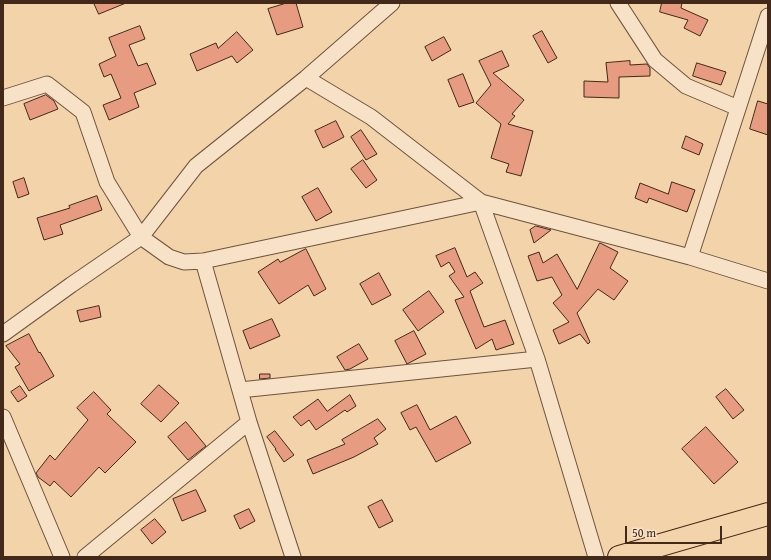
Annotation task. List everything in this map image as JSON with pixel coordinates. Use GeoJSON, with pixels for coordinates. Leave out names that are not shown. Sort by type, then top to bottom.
{"type":"FeatureCollection","features":[{"type":"Feature","properties":{"kind":"highway"},"geometry":{"type":"LineString","coordinates":[[620,557],[768,514]]}},
{"type":"Feature","properties":{"kind":"street"},"geometry":{"type":"LineString","coordinates":[[3,334],[141,237],[196,166],[306,78],[392,3]]}},
{"type":"Feature","properties":{"kind":"street"},"geometry":{"type":"LineString","coordinates":[[618,3],[655,60],[686,86],[738,108]]}},
{"type":"Feature","properties":{"kind":"street"},"geometry":{"type":"LineString","coordinates":[[690,257],[768,16]]}},
{"type":"Feature","properties":{"kind":"street"},"geometry":{"type":"LineString","coordinates":[[306,78],[371,117],[481,202],[690,257],[768,281]]}},
{"type":"Feature","properties":{"kind":"street"},"geometry":{"type":"LineString","coordinates":[[3,98],[47,84],[83,112],[107,182],[141,237],[168,257],[184,262],[203,261],[481,202]]}},
{"type":"Feature","properties":{"kind":"street"},"geometry":{"type":"LineString","coordinates":[[481,202],[536,359],[596,557]]}},
{"type":"Feature","properties":{"kind":"street"},"geometry":{"type":"LineString","coordinates":[[203,261],[249,422],[293,557]]}},
{"type":"Feature","properties":{"kind":"street"},"geometry":{"type":"LineString","coordinates":[[240,390],[536,359]]}},
{"type":"Feature","properties":{"kind":"street"},"geometry":{"type":"LineString","coordinates":[[3,417],[62,557]]}},
{"type":"Feature","properties":{"kind":"street"},"geometry":{"type":"LineString","coordinates":[[85,557],[249,422]]}},
{"type":"Feature","properties":{"kind":"building"},"geometry":{"type":"Polygon","coordinates":[[[94,3],[126,3],[99,14],[94,3]]]}},
{"type":"Feature","properties":{"kind":"building"},"geometry":{"type":"Polygon","coordinates":[[[287,3],[296,3],[303,27],[277,35],[268,9],[287,3]]]}},
{"type":"Feature","properties":{"kind":"building"},"geometry":{"type":"Polygon","coordinates":[[[662,3],[682,3],[681,8],[708,20],[700,36],[684,28],[688,20],[660,12],[662,3]]]}},
{"type":"Feature","properties":{"kind":"building"},"geometry":{"type":"Polygon","coordinates":[[[140,26],[145,39],[129,45],[138,66],[147,63],[156,84],[134,93],[139,107],[109,120],[103,105],[121,98],[111,74],[104,77],[99,64],[116,56],[109,38],[140,26]]]}},
{"type":"Feature","properties":{"kind":"building"},"geometry":{"type":"Polygon","coordinates":[[[542,31],[557,58],[548,63],[533,36],[542,31]]]}},
{"type":"Feature","properties":{"kind":"building"},"geometry":{"type":"Polygon","coordinates":[[[237,32],[253,50],[237,63],[232,56],[197,71],[190,54],[216,43],[218,48],[237,32]]]}},
{"type":"Feature","properties":{"kind":"building"},"geometry":{"type":"Polygon","coordinates":[[[444,37],[451,50],[432,61],[425,47],[444,37]]]}},
{"type":"Feature","properties":{"kind":"building"},"geometry":{"type":"Polygon","coordinates":[[[502,51],[509,66],[493,73],[524,100],[512,114],[515,116],[508,124],[533,131],[521,176],[506,172],[509,164],[491,158],[501,124],[476,103],[491,85],[479,61],[502,51]]]}},
{"type":"Feature","properties":{"kind":"building"},"geometry":{"type":"Polygon","coordinates":[[[630,61],[630,65],[647,64],[650,68],[650,76],[619,77],[619,98],[584,97],[584,81],[608,82],[606,63],[630,61]]]}},
{"type":"Feature","properties":{"kind":"building"},"geometry":{"type":"Polygon","coordinates":[[[697,63],[726,72],[721,85],[693,76],[697,63]]]}},
{"type":"Feature","properties":{"kind":"building"},"geometry":{"type":"Polygon","coordinates":[[[463,74],[474,102],[459,107],[448,80],[463,74]]]}},
{"type":"Feature","properties":{"kind":"building"},"geometry":{"type":"Polygon","coordinates":[[[46,95],[54,101],[58,109],[30,120],[24,104],[46,95]]]}},
{"type":"Feature","properties":{"kind":"building"},"geometry":{"type":"Polygon","coordinates":[[[758,101],[768,104],[768,135],[750,129],[758,101]]]}},
{"type":"Feature","properties":{"kind":"building"},"geometry":{"type":"Polygon","coordinates":[[[336,121],[344,137],[323,148],[315,131],[336,121]]]}},
{"type":"Feature","properties":{"kind":"building"},"geometry":{"type":"Polygon","coordinates":[[[361,130],[377,154],[366,160],[351,137],[361,130]]]}},
{"type":"Feature","properties":{"kind":"building"},"geometry":{"type":"Polygon","coordinates":[[[686,136],[703,144],[699,155],[682,148],[686,136]]]}},
{"type":"Feature","properties":{"kind":"building"},"geometry":{"type":"Polygon","coordinates":[[[363,160],[377,180],[366,188],[351,169],[363,160]]]}},
{"type":"Feature","properties":{"kind":"building"},"geometry":{"type":"Polygon","coordinates":[[[24,178],[29,194],[18,198],[13,182],[24,178]]]}},
{"type":"Feature","properties":{"kind":"building"},"geometry":{"type":"Polygon","coordinates":[[[672,182],[695,190],[687,212],[649,198],[647,203],[635,198],[640,183],[668,194],[672,182]]]}},
{"type":"Feature","properties":{"kind":"building"},"geometry":{"type":"Polygon","coordinates":[[[318,188],[332,212],[316,221],[302,197],[318,188]]]}},
{"type":"Feature","properties":{"kind":"building"},"geometry":{"type":"Polygon","coordinates":[[[97,196],[102,210],[60,225],[63,234],[44,240],[37,218],[70,208],[69,206],[97,196]]]}},
{"type":"Feature","properties":{"kind":"building"},"geometry":{"type":"Polygon","coordinates":[[[536,226],[551,230],[534,243],[530,230],[536,226]]]}},
{"type":"Feature","properties":{"kind":"building"},"geometry":{"type":"Polygon","coordinates":[[[600,243],[618,252],[610,268],[628,281],[614,300],[598,289],[577,313],[590,342],[588,344],[580,334],[559,344],[553,330],[569,322],[553,303],[562,295],[552,277],[537,281],[528,256],[539,252],[543,263],[557,254],[577,289],[600,243]]]}},
{"type":"Feature","properties":{"kind":"building"},"geometry":{"type":"Polygon","coordinates":[[[455,248],[467,277],[475,272],[483,283],[470,291],[484,327],[505,320],[514,344],[496,350],[492,339],[476,349],[455,300],[464,297],[449,276],[455,272],[449,262],[441,267],[436,256],[455,248]]]}},
{"type":"Feature","properties":{"kind":"building"},"geometry":{"type":"Polygon","coordinates":[[[306,249],[326,289],[314,296],[308,285],[279,304],[258,272],[278,259],[280,262],[306,249]]]}},
{"type":"Feature","properties":{"kind":"building"},"geometry":{"type":"Polygon","coordinates":[[[379,273],[391,295],[372,305],[360,284],[379,273]]]}},
{"type":"Feature","properties":{"kind":"building"},"geometry":{"type":"Polygon","coordinates":[[[429,291],[444,312],[418,331],[403,310],[429,291]]]}},
{"type":"Feature","properties":{"kind":"building"},"geometry":{"type":"Polygon","coordinates":[[[99,306],[101,317],[80,322],[77,311],[99,306]]]}},
{"type":"Feature","properties":{"kind":"building"},"geometry":{"type":"Polygon","coordinates":[[[272,319],[280,336],[250,349],[243,331],[272,319]]]}},
{"type":"Feature","properties":{"kind":"building"},"geometry":{"type":"Polygon","coordinates":[[[414,331],[426,354],[407,364],[395,341],[414,331]]]}},
{"type":"Feature","properties":{"kind":"building"},"geometry":{"type":"Polygon","coordinates":[[[29,334],[54,376],[29,391],[15,367],[20,364],[6,346],[29,334]]]}},
{"type":"Feature","properties":{"kind":"building"},"geometry":{"type":"Polygon","coordinates":[[[359,344],[368,359],[350,369],[345,370],[337,357],[359,344]]]}},
{"type":"Feature","properties":{"kind":"building"},"geometry":{"type":"Polygon","coordinates":[[[260,374],[270,374],[270,378],[260,379],[260,374]]]}},
{"type":"Feature","properties":{"kind":"building"},"geometry":{"type":"Polygon","coordinates":[[[159,385],[179,403],[161,422],[141,404],[159,385]]]}},
{"type":"Feature","properties":{"kind":"building"},"geometry":{"type":"Polygon","coordinates":[[[20,386],[27,396],[18,402],[11,392],[20,386]]]}},
{"type":"Feature","properties":{"kind":"building"},"geometry":{"type":"Polygon","coordinates":[[[726,389],[744,410],[733,419],[716,397],[726,389]]]}},
{"type":"Feature","properties":{"kind":"building"},"geometry":{"type":"Polygon","coordinates":[[[94,392],[111,410],[107,414],[136,442],[105,473],[99,467],[71,497],[54,481],[50,486],[38,477],[36,473],[50,455],[55,460],[88,420],[77,408],[94,392]]]}},
{"type":"Feature","properties":{"kind":"building"},"geometry":{"type":"Polygon","coordinates":[[[350,395],[356,406],[347,412],[345,410],[316,430],[309,420],[301,426],[293,417],[318,399],[327,411],[350,395]]]}},
{"type":"Feature","properties":{"kind":"building"},"geometry":{"type":"Polygon","coordinates":[[[417,405],[430,430],[456,416],[471,443],[436,462],[416,427],[410,430],[401,413],[417,405]]]}},
{"type":"Feature","properties":{"kind":"building"},"geometry":{"type":"Polygon","coordinates":[[[378,419],[386,429],[374,438],[378,444],[354,457],[313,474],[307,460],[345,444],[342,440],[378,419]]]}},
{"type":"Feature","properties":{"kind":"building"},"geometry":{"type":"Polygon","coordinates":[[[186,422],[206,446],[188,460],[168,437],[186,422]]]}},
{"type":"Feature","properties":{"kind":"building"},"geometry":{"type":"Polygon","coordinates":[[[706,427],[738,462],[714,484],[682,449],[706,427]]]}},
{"type":"Feature","properties":{"kind":"building"},"geometry":{"type":"Polygon","coordinates":[[[275,431],[294,455],[284,462],[267,437],[275,431]]]}},
{"type":"Feature","properties":{"kind":"building"},"geometry":{"type":"Polygon","coordinates":[[[196,490],[206,511],[182,521],[173,499],[196,490]]]}},
{"type":"Feature","properties":{"kind":"building"},"geometry":{"type":"Polygon","coordinates":[[[382,500],[393,521],[379,528],[368,507],[382,500]]]}},
{"type":"Feature","properties":{"kind":"building"},"geometry":{"type":"Polygon","coordinates":[[[249,509],[255,521],[240,529],[234,516],[249,509]]]}},
{"type":"Feature","properties":{"kind":"building"},"geometry":{"type":"Polygon","coordinates":[[[155,519],[166,532],[152,544],[141,530],[155,519]]]}}]}
